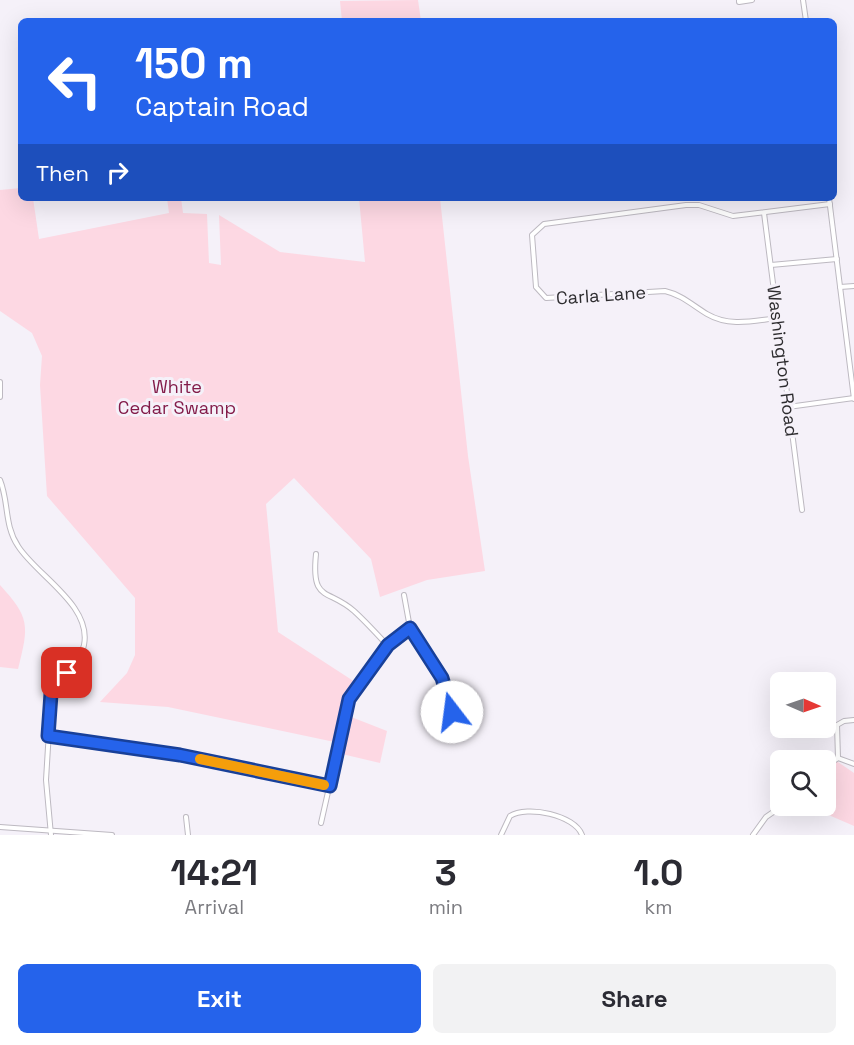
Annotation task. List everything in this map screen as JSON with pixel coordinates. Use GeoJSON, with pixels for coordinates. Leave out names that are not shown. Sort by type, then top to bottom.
{"type":"FeatureCollection","features":[{"type":"Feature","properties":{"kind":"street"},"geometry":{"type":"LineString","coordinates":[[739,1],[752,0]]}},
{"type":"Feature","properties":{"kind":"street"},"geometry":{"type":"LineString","coordinates":[[803,0],[806,18]]}},
{"type":"Feature","properties":{"kind":"street"},"geometry":{"type":"LineString","coordinates":[[788,407],[854,399],[830,201]]}},
{"type":"Feature","properties":{"kind":"street"},"geometry":{"type":"LineString","coordinates":[[764,213],[830,204]]}},
{"type":"Feature","properties":{"kind":"street","name":"Carla Lane"},"geometry":{"type":"LineString","coordinates":[[764,213],[729,216],[690,205],[548,223],[534,231],[531,248],[536,287],[543,296],[550,299],[658,291],[677,294],[723,321],[777,318]]}},
{"type":"Feature","properties":{"kind":"street","name":"Washington Road"},"geometry":{"type":"LineString","coordinates":[[764,213],[802,510]]}},
{"type":"Feature","properties":{"kind":"street"},"geometry":{"type":"LineString","coordinates":[[771,265],[837,259]]}},
{"type":"Feature","properties":{"kind":"street"},"geometry":{"type":"LineString","coordinates":[[840,286],[854,286]]}},
{"type":"Feature","properties":{"kind":"street"},"geometry":{"type":"LineString","coordinates":[[0,382],[0,397]]}},
{"type":"Feature","properties":{"kind":"street"},"geometry":{"type":"LineString","coordinates":[[0,480],[8,526],[28,560],[68,599],[84,628],[85,640],[82,652],[51,694],[46,780],[51,833]]}},
{"type":"Feature","properties":{"kind":"street"},"geometry":{"type":"LineString","coordinates":[[0,526],[8,526]]}},
{"type":"Feature","properties":{"kind":"street"},"geometry":{"type":"LineString","coordinates":[[316,554],[315,572],[321,590],[354,611],[388,645]]}},
{"type":"Feature","properties":{"kind":"street"},"geometry":{"type":"LineString","coordinates":[[404,595],[410,628],[442,678],[452,712]]}},
{"type":"Feature","properties":{"kind":"street"},"geometry":{"type":"LineString","coordinates":[[321,823],[349,699],[388,645],[410,628]]}},
{"type":"Feature","properties":{"kind":"street"},"geometry":{"type":"LineString","coordinates":[[854,720],[837,725],[838,758],[854,764]]}},
{"type":"Feature","properties":{"kind":"street"},"geometry":{"type":"LineString","coordinates":[[48,736],[180,755],[330,786]]}},
{"type":"Feature","properties":{"kind":"street"},"geometry":{"type":"LineString","coordinates":[[501,835],[510,816],[529,810],[574,824],[582,835]]}},
{"type":"Feature","properties":{"kind":"street"},"geometry":{"type":"LineString","coordinates":[[753,835],[770,815]]}},
{"type":"Feature","properties":{"kind":"street"},"geometry":{"type":"LineString","coordinates":[[186,817],[188,835]]}},
{"type":"Feature","properties":{"kind":"street"},"geometry":{"type":"LineString","coordinates":[[0,827],[51,833],[112,835]]}},
{"type":"Feature","properties":{"kind":"green space"},"geometry":{"type":"Polygon","coordinates":[[[418,0],[421,18],[342,18],[340,1],[418,0]]]}},
{"type":"Feature","properties":{"kind":"green space","name":"White Cedar Swamp"},"geometry":{"type":"Polygon","coordinates":[[[18,188],[18,201],[33,201],[39,239],[169,213],[167,201],[181,201],[183,213],[207,214],[209,263],[221,265],[219,215],[280,252],[365,262],[359,201],[440,201],[468,456],[485,571],[427,580],[380,597],[371,559],[294,478],[266,504],[278,632],[355,682],[341,713],[387,731],[380,763],[342,754],[344,744],[168,707],[100,702],[127,673],[135,655],[135,598],[47,496],[40,385],[42,356],[32,333],[0,311],[0,190],[18,188]]]}},
{"type":"Feature","properties":{"kind":"green space"},"geometry":{"type":"Polygon","coordinates":[[[0,585],[17,606],[24,623],[24,642],[18,669],[0,667],[0,585]]]}},
{"type":"Feature","properties":{"kind":"green space"},"geometry":{"type":"Polygon","coordinates":[[[836,761],[854,773],[854,826],[831,816],[836,816],[836,761]]]}},
{"type":"Feature","properties":{"kind":"slow traffic"},"geometry":{"type":"LineString","coordinates":[[200,759],[324,785]]}},
{"type":"Feature","properties":{"kind":"route"},"geometry":{"type":"LineString","coordinates":[[67,673],[51,694],[48,736],[180,755],[330,786],[349,699],[388,645],[410,628],[442,678],[452,712]]}}]}
